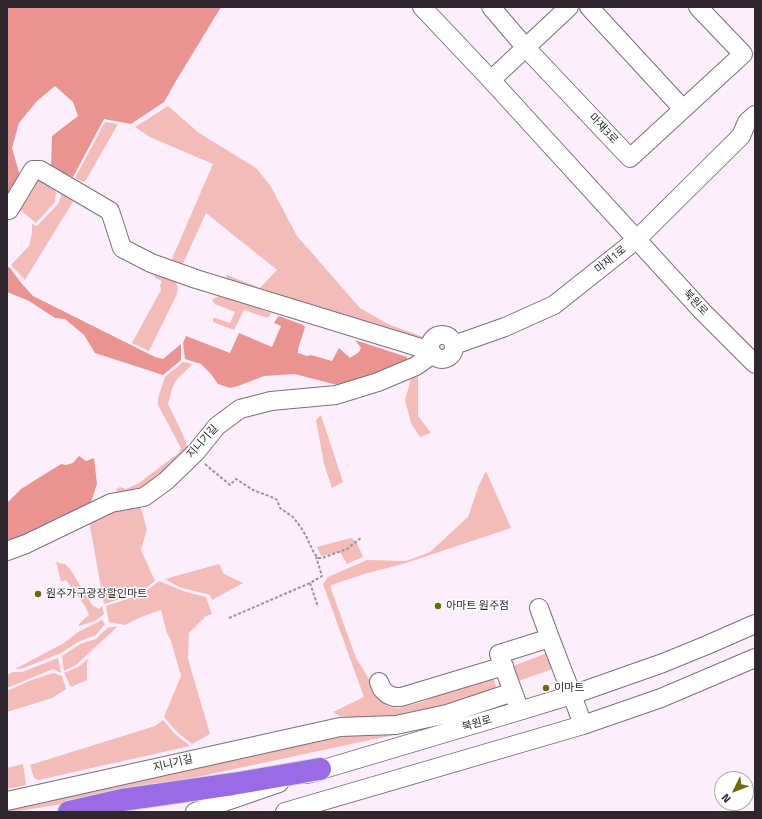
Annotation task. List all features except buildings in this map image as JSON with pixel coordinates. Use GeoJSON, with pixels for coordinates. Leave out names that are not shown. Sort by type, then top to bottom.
{"type":"FeatureCollection","features":[{"type":"Feature","properties":{"kind":"highway"},"geometry":{"type":"LineString","coordinates":[[68,812],[122,800],[233,784],[320,769]]}},
{"type":"Feature","properties":{"kind":"street"},"geometry":{"type":"LineString","coordinates":[[422,7],[491,80],[636,240]]}},
{"type":"Feature","properties":{"kind":"street","name":"마재3로"},"geometry":{"type":"LineString","coordinates":[[491,7],[526,48],[630,158],[743,54],[698,7]]}},
{"type":"Feature","properties":{"kind":"street"},"geometry":{"type":"LineString","coordinates":[[491,80],[569,7]]}},
{"type":"Feature","properties":{"kind":"street"},"geometry":{"type":"LineString","coordinates":[[589,7],[683,109]]}},
{"type":"Feature","properties":{"kind":"street","name":"마재1로"},"geometry":{"type":"LineString","coordinates":[[432,353],[440,358],[447,357],[453,352],[454,345],[505,327],[554,305],[636,240],[748,132],[748,122],[755,115]]}},
{"type":"Feature","properties":{"kind":"street"},"geometry":{"type":"LineString","coordinates":[[10,210],[33,170],[40,170],[110,211],[122,248],[151,263],[196,279],[432,353]]}},
{"type":"Feature","properties":{"kind":"street","name":"북원로"},"geometry":{"type":"LineString","coordinates":[[636,240],[703,312],[755,364]]}},
{"type":"Feature","properties":{"kind":"street","name":"지니기길"},"geometry":{"type":"LineString","coordinates":[[7,551],[26,544],[111,503],[144,497],[166,481],[193,454],[216,426],[240,409],[271,401],[336,395],[378,382],[416,366],[432,353]]}},
{"type":"Feature","properties":{"kind":"street"},"geometry":{"type":"LineString","coordinates":[[539,608],[582,725]]}},
{"type":"Feature","properties":{"kind":"street","name":"북원로"},"geometry":{"type":"LineString","coordinates":[[195,812],[320,769],[572,695],[664,663],[755,624]]}},
{"type":"Feature","properties":{"kind":"street"},"geometry":{"type":"LineString","coordinates":[[520,711],[513,692],[497,668],[499,654],[550,638]]}},
{"type":"Feature","properties":{"kind":"street"},"geometry":{"type":"LineString","coordinates":[[285,812],[582,725],[661,698],[755,658]]}},
{"type":"Feature","properties":{"kind":"street"},"geometry":{"type":"LineString","coordinates":[[379,682],[382,689],[387,694],[401,698],[497,668]]}},
{"type":"Feature","properties":{"kind":"street","name":"지니기길"},"geometry":{"type":"LineString","coordinates":[[7,801],[340,727],[396,725],[447,714],[513,692]]}},
{"type":"Feature","properties":{"kind":"path"},"geometry":{"type":"LineString","coordinates":[[193,454],[230,485],[236,479],[253,490],[277,500],[280,508],[293,517],[300,526],[316,555],[322,576],[310,583],[229,618]]}},
{"type":"Feature","properties":{"kind":"path"},"geometry":{"type":"LineString","coordinates":[[316,555],[318,558],[322,558],[347,549],[362,537]]}},
{"type":"Feature","properties":{"kind":"path"},"geometry":{"type":"LineString","coordinates":[[310,583],[318,607]]}},
{"type":"Feature","properties":{"kind":"shaded area"},"geometry":{"type":"Polygon","coordinates":[[[7,7],[221,7],[164,102],[131,124],[104,119],[73,177],[51,168],[52,136],[78,116],[73,102],[55,86],[37,101],[19,123],[12,148],[22,183],[7,201],[7,7]]]}},
{"type":"Feature","properties":{"kind":"shaded area"},"geometry":{"type":"Polygon","coordinates":[[[168,106],[199,133],[256,168],[270,185],[297,236],[360,308],[388,324],[423,337],[428,343],[225,279],[227,275],[260,288],[277,270],[206,213],[181,268],[164,261],[168,259],[171,261],[213,164],[150,137],[135,127],[168,106]]]}},
{"type":"Feature","properties":{"kind":"shaded area"},"geometry":{"type":"Polygon","coordinates":[[[105,122],[118,124],[86,180],[83,182],[75,178],[105,122]]]}},
{"type":"Feature","properties":{"kind":"shaded area"},"geometry":{"type":"Polygon","coordinates":[[[39,176],[42,177],[56,192],[55,202],[36,223],[18,208],[39,176]]]}},
{"type":"Feature","properties":{"kind":"shaded area"},"geometry":{"type":"Polygon","coordinates":[[[59,188],[73,197],[74,200],[25,280],[11,265],[29,246],[32,233],[32,224],[37,226],[58,204],[61,196],[59,188]]]}},
{"type":"Feature","properties":{"kind":"shaded area"},"geometry":{"type":"Polygon","coordinates":[[[7,266],[33,296],[155,357],[163,359],[181,344],[181,360],[163,375],[95,353],[84,335],[65,319],[55,318],[29,301],[7,292],[7,266]]]}},
{"type":"Feature","properties":{"kind":"shaded area"},"geometry":{"type":"Polygon","coordinates":[[[154,272],[175,281],[178,288],[177,294],[149,351],[132,343],[161,290],[160,285],[162,281],[155,278],[153,274],[154,272]]]}},
{"type":"Feature","properties":{"kind":"shaded area"},"geometry":{"type":"Polygon","coordinates":[[[221,295],[271,313],[268,318],[244,310],[234,330],[213,322],[213,318],[216,318],[230,323],[235,312],[215,304],[212,300],[221,295]]]}},
{"type":"Feature","properties":{"kind":"shaded area"},"geometry":{"type":"Polygon","coordinates":[[[279,316],[305,327],[298,353],[332,361],[339,348],[350,358],[359,352],[361,348],[355,340],[407,357],[407,361],[395,367],[341,386],[295,374],[264,376],[230,388],[218,384],[201,364],[185,359],[183,343],[186,336],[230,353],[239,333],[272,347],[281,326],[274,323],[279,316]]]}},
{"type":"Feature","properties":{"kind":"shaded area"},"geometry":{"type":"Polygon","coordinates":[[[183,362],[193,364],[178,378],[173,386],[168,404],[189,451],[146,489],[119,494],[116,489],[120,487],[126,489],[139,483],[180,452],[181,448],[158,405],[158,398],[165,377],[183,362]]]}},
{"type":"Feature","properties":{"kind":"shaded area"},"geometry":{"type":"Polygon","coordinates":[[[418,376],[418,416],[431,433],[420,437],[411,423],[405,400],[411,379],[418,376]]]}},
{"type":"Feature","properties":{"kind":"shaded area"},"geometry":{"type":"Polygon","coordinates":[[[321,415],[343,482],[332,488],[324,464],[316,420],[321,415]]]}},
{"type":"Feature","properties":{"kind":"shaded area"},"geometry":{"type":"Polygon","coordinates":[[[79,456],[86,461],[94,458],[97,484],[91,502],[48,528],[7,544],[7,503],[21,489],[61,464],[66,465],[73,463],[79,456]]]}},
{"type":"Feature","properties":{"kind":"shaded area"},"geometry":{"type":"Polygon","coordinates":[[[486,471],[511,528],[406,563],[364,574],[330,586],[356,658],[381,700],[390,707],[399,708],[422,702],[443,693],[493,677],[498,692],[434,713],[367,721],[339,716],[333,712],[364,697],[323,584],[328,577],[367,560],[406,561],[430,552],[468,517],[479,485],[486,471]]]}},
{"type":"Feature","properties":{"kind":"shaded area"},"geometry":{"type":"Polygon","coordinates":[[[140,505],[147,529],[141,550],[155,581],[145,589],[124,598],[104,604],[89,521],[115,509],[140,505]]]}},
{"type":"Feature","properties":{"kind":"shaded area"},"geometry":{"type":"Polygon","coordinates":[[[351,538],[356,541],[363,557],[347,564],[340,552],[321,556],[317,547],[351,538]]]}},
{"type":"Feature","properties":{"kind":"shaded area"},"geometry":{"type":"Polygon","coordinates":[[[56,561],[65,564],[70,569],[92,605],[99,609],[102,606],[104,614],[95,621],[79,626],[79,624],[89,615],[85,606],[66,580],[61,582],[56,561]]]}},
{"type":"Feature","properties":{"kind":"shaded area"},"geometry":{"type":"Polygon","coordinates":[[[219,564],[224,574],[243,583],[212,600],[210,595],[179,587],[165,579],[219,564]]]}},
{"type":"Feature","properties":{"kind":"shaded area"},"geometry":{"type":"Polygon","coordinates":[[[159,581],[183,591],[206,597],[212,614],[206,616],[189,633],[188,659],[210,734],[192,744],[177,732],[164,717],[181,676],[161,610],[141,617],[125,625],[109,622],[106,606],[142,594],[159,581]]]}},
{"type":"Feature","properties":{"kind":"shaded area"},"geometry":{"type":"Polygon","coordinates":[[[102,620],[105,624],[96,635],[80,641],[61,653],[21,669],[15,669],[64,643],[78,632],[102,620]]]}},
{"type":"Feature","properties":{"kind":"shaded area"},"geometry":{"type":"Polygon","coordinates":[[[118,626],[76,665],[64,671],[62,656],[80,644],[96,639],[107,628],[118,626]]]}},
{"type":"Feature","properties":{"kind":"shaded area"},"geometry":{"type":"Polygon","coordinates":[[[550,652],[556,668],[518,681],[513,666],[550,652]]]}},
{"type":"Feature","properties":{"kind":"shaded area"},"geometry":{"type":"Polygon","coordinates":[[[58,658],[61,673],[53,669],[7,688],[7,675],[13,672],[22,672],[58,658]]]}},
{"type":"Feature","properties":{"kind":"shaded area"},"geometry":{"type":"Polygon","coordinates":[[[89,658],[87,663],[87,680],[71,687],[64,673],[78,667],[89,658]]]}},
{"type":"Feature","properties":{"kind":"shaded area"},"geometry":{"type":"Polygon","coordinates":[[[53,673],[62,676],[66,689],[52,698],[7,712],[7,691],[29,681],[53,673]]]}},
{"type":"Feature","properties":{"kind":"shaded area"},"geometry":{"type":"Polygon","coordinates":[[[487,710],[431,727],[94,799],[7,812],[7,805],[338,731],[487,710]]]}},
{"type":"Feature","properties":{"kind":"shaded area"},"geometry":{"type":"Polygon","coordinates":[[[163,720],[175,734],[190,746],[38,780],[34,778],[30,765],[155,726],[163,720]]]}},
{"type":"Feature","properties":{"kind":"shaded area"},"geometry":{"type":"Polygon","coordinates":[[[23,764],[26,785],[7,789],[7,768],[23,764]]]}},
{"type":"Feature","properties":{"kind":"place","name":"원주가구광장할인마트"},"geometry":{"type":"Point","coordinates":[38,594]}},
{"type":"Feature","properties":{"kind":"place","name":"아마트 원주점"},"geometry":{"type":"Point","coordinates":[438,606]}},
{"type":"Feature","properties":{"kind":"place","name":"이마트"},"geometry":{"type":"Point","coordinates":[546,688]}}]}
